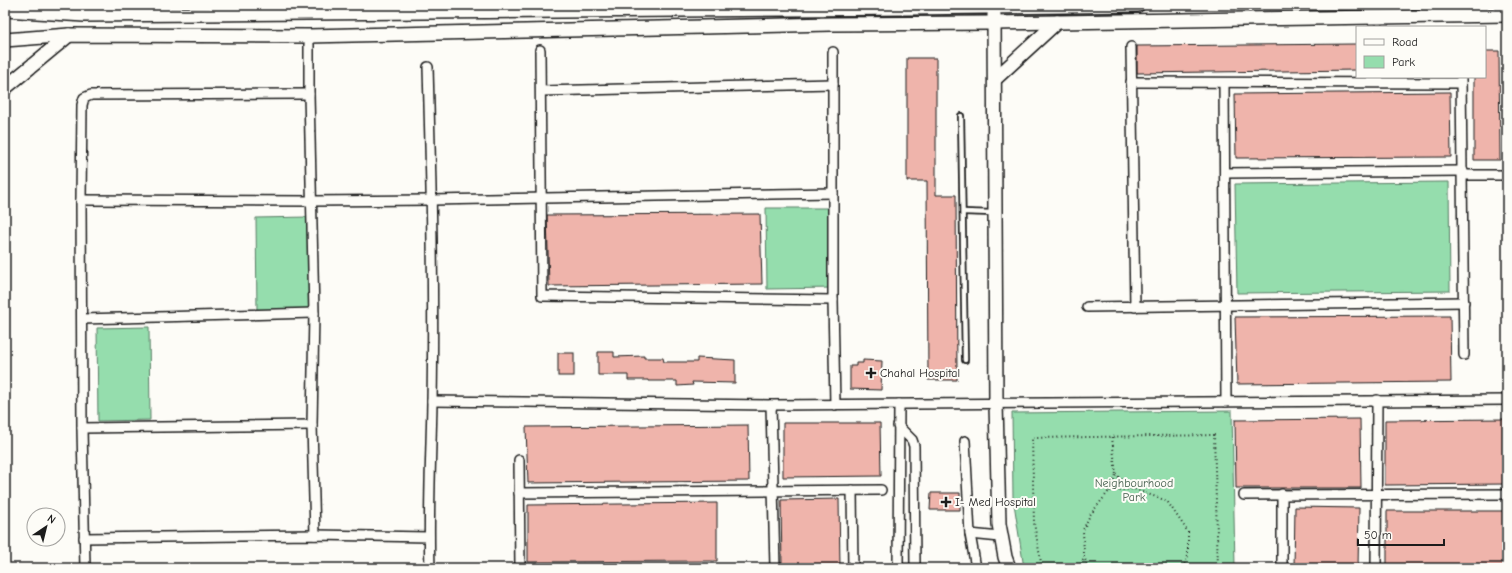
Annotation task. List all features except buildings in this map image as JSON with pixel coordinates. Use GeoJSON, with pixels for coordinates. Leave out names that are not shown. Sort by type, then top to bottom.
{"type":"FeatureCollection","features":[{"type":"Feature","properties":{"kind":"main road"},"geometry":{"type":"LineString","coordinates":[[5,10],[1138,5]]}},
{"type":"Feature","properties":{"kind":"main road"},"geometry":{"type":"LineString","coordinates":[[994,6],[996,404],[1000,537],[1009,568]]}},
{"type":"Feature","properties":{"kind":"main road"},"geometry":{"type":"LineString","coordinates":[[5,40],[69,35],[309,36],[823,24],[994,23],[1507,15]]}},
{"type":"Feature","properties":{"kind":"main road"},"geometry":{"type":"LineString","coordinates":[[995,79],[1057,22]]}},
{"type":"Feature","properties":{"kind":"main road"},"geometry":{"type":"LineString","coordinates":[[5,88],[69,35]]}},
{"type":"Feature","properties":{"kind":"street"},"geometry":{"type":"LineString","coordinates":[[310,44],[309,94],[314,313],[312,426],[315,535]]}},
{"type":"Feature","properties":{"kind":"street"},"geometry":{"type":"LineString","coordinates":[[1131,47],[1134,307]]}},
{"type":"Feature","properties":{"kind":"street"},"geometry":{"type":"LineString","coordinates":[[540,50],[542,296],[833,300]]}},
{"type":"Feature","properties":{"kind":"street"},"geometry":{"type":"LineString","coordinates":[[833,52],[833,300],[835,404]]}},
{"type":"Feature","properties":{"kind":"street"},"geometry":{"type":"LineString","coordinates":[[428,67],[432,200],[430,568]]}},
{"type":"Feature","properties":{"kind":"street"},"geometry":{"type":"LineString","coordinates":[[1131,82],[1224,83],[1461,80],[1464,355]]}},
{"type":"Feature","properties":{"kind":"street"},"geometry":{"type":"LineString","coordinates":[[1224,83],[1226,402]]}},
{"type":"Feature","properties":{"kind":"street"},"geometry":{"type":"LineString","coordinates":[[541,91],[833,84]]}},
{"type":"Feature","properties":{"kind":"street"},"geometry":{"type":"LineString","coordinates":[[85,568],[82,428],[81,200],[82,105],[84,98],[91,95],[309,94]]}},
{"type":"Feature","properties":{"kind":"street"},"geometry":{"type":"LineString","coordinates":[[1225,174],[1463,173],[1507,175]]}},
{"type":"Feature","properties":{"kind":"street"},"geometry":{"type":"LineString","coordinates":[[81,200],[432,200],[833,193]]}},
{"type":"Feature","properties":{"kind":"street"},"geometry":{"type":"LineString","coordinates":[[1087,307],[1464,302]]}},
{"type":"Feature","properties":{"kind":"street"},"geometry":{"type":"LineString","coordinates":[[82,319],[314,313]]}},
{"type":"Feature","properties":{"kind":"street"},"geometry":{"type":"LineString","coordinates":[[1376,568],[1377,400]]}},
{"type":"Feature","properties":{"kind":"street"},"geometry":{"type":"LineString","coordinates":[[432,401],[771,405],[1507,400]]}},
{"type":"Feature","properties":{"kind":"street"},"geometry":{"type":"LineString","coordinates":[[898,568],[899,404]]}},
{"type":"Feature","properties":{"kind":"street"},"geometry":{"type":"LineString","coordinates":[[771,405],[775,568]]}},
{"type":"Feature","properties":{"kind":"street"},"geometry":{"type":"LineString","coordinates":[[82,428],[312,426]]}},
{"type":"Feature","properties":{"kind":"street"},"geometry":{"type":"LineString","coordinates":[[898,426],[912,440],[914,446],[916,568]]}},
{"type":"Feature","properties":{"kind":"street"},"geometry":{"type":"LineString","coordinates":[[965,441],[970,534],[976,568]]}},
{"type":"Feature","properties":{"kind":"street"},"geometry":{"type":"LineString","coordinates":[[519,460],[520,568]]}},
{"type":"Feature","properties":{"kind":"street"},"geometry":{"type":"LineString","coordinates":[[852,490],[853,568]]}},
{"type":"Feature","properties":{"kind":"street"},"geometry":{"type":"LineString","coordinates":[[520,492],[773,492],[881,490]]}},
{"type":"Feature","properties":{"kind":"street"},"geometry":{"type":"LineString","coordinates":[[1282,494],[1282,568]]}},
{"type":"Feature","properties":{"kind":"street"},"geometry":{"type":"LineString","coordinates":[[1244,495],[1507,494]]}},
{"type":"Feature","properties":{"kind":"street"},"geometry":{"type":"LineString","coordinates":[[970,534],[1000,537]]}},
{"type":"Feature","properties":{"kind":"street"},"geometry":{"type":"LineString","coordinates":[[84,538],[315,535],[429,537]]}},
{"type":"Feature","properties":{"kind":"lane"},"geometry":{"type":"LineString","coordinates":[[961,116],[965,360]]}},
{"type":"Feature","properties":{"kind":"lane"},"geometry":{"type":"LineString","coordinates":[[963,212],[996,213]]}},
{"type":"Feature","properties":{"kind":"path"},"geometry":{"type":"LineString","coordinates":[[1042,568],[1034,523],[1032,438],[1214,435],[1218,568]]}},
{"type":"Feature","properties":{"kind":"path"},"geometry":{"type":"LineString","coordinates":[[1089,568],[1084,557],[1084,530],[1090,515],[1110,491],[1116,475],[1112,437]]}},
{"type":"Feature","properties":{"kind":"path"},"geometry":{"type":"LineString","coordinates":[[1116,475],[1134,489],[1167,501],[1188,532],[1188,556],[1183,568]]}},
{"type":"Feature","properties":{"kind":"path"},"geometry":{"type":"LineString","coordinates":[[1110,491],[1134,489]]}},
{"type":"Feature","properties":{"kind":"path"},"geometry":{"type":"LineString","coordinates":[[1079,568],[1084,557]]}},
{"type":"Feature","properties":{"kind":"green space"},"geometry":{"type":"Polygon","coordinates":[[[1449,182],[1450,291],[1237,293],[1235,184],[1449,182]]]}},
{"type":"Feature","properties":{"kind":"green space"},"geometry":{"type":"Polygon","coordinates":[[[766,208],[832,208],[833,288],[767,289],[766,208]]]}},
{"type":"Feature","properties":{"kind":"green space"},"geometry":{"type":"Polygon","coordinates":[[[308,217],[309,311],[257,311],[256,218],[308,217]]]}},
{"type":"Feature","properties":{"kind":"green space"},"geometry":{"type":"Polygon","coordinates":[[[149,327],[150,420],[98,421],[97,328],[149,327]]]}},
{"type":"Feature","properties":{"kind":"green space","name":"Neighbourhood Park"},"geometry":{"type":"Polygon","coordinates":[[[1232,411],[1235,568],[1024,568],[1013,497],[1012,413],[1232,411]]]}},
{"type":"Feature","properties":{"kind":"place","name":"Chahal Hospital"},"geometry":{"type":"Point","coordinates":[871,373]}},
{"type":"Feature","properties":{"kind":"place","name":"I- Med Hospital"},"geometry":{"type":"Point","coordinates":[946,502]}}]}
